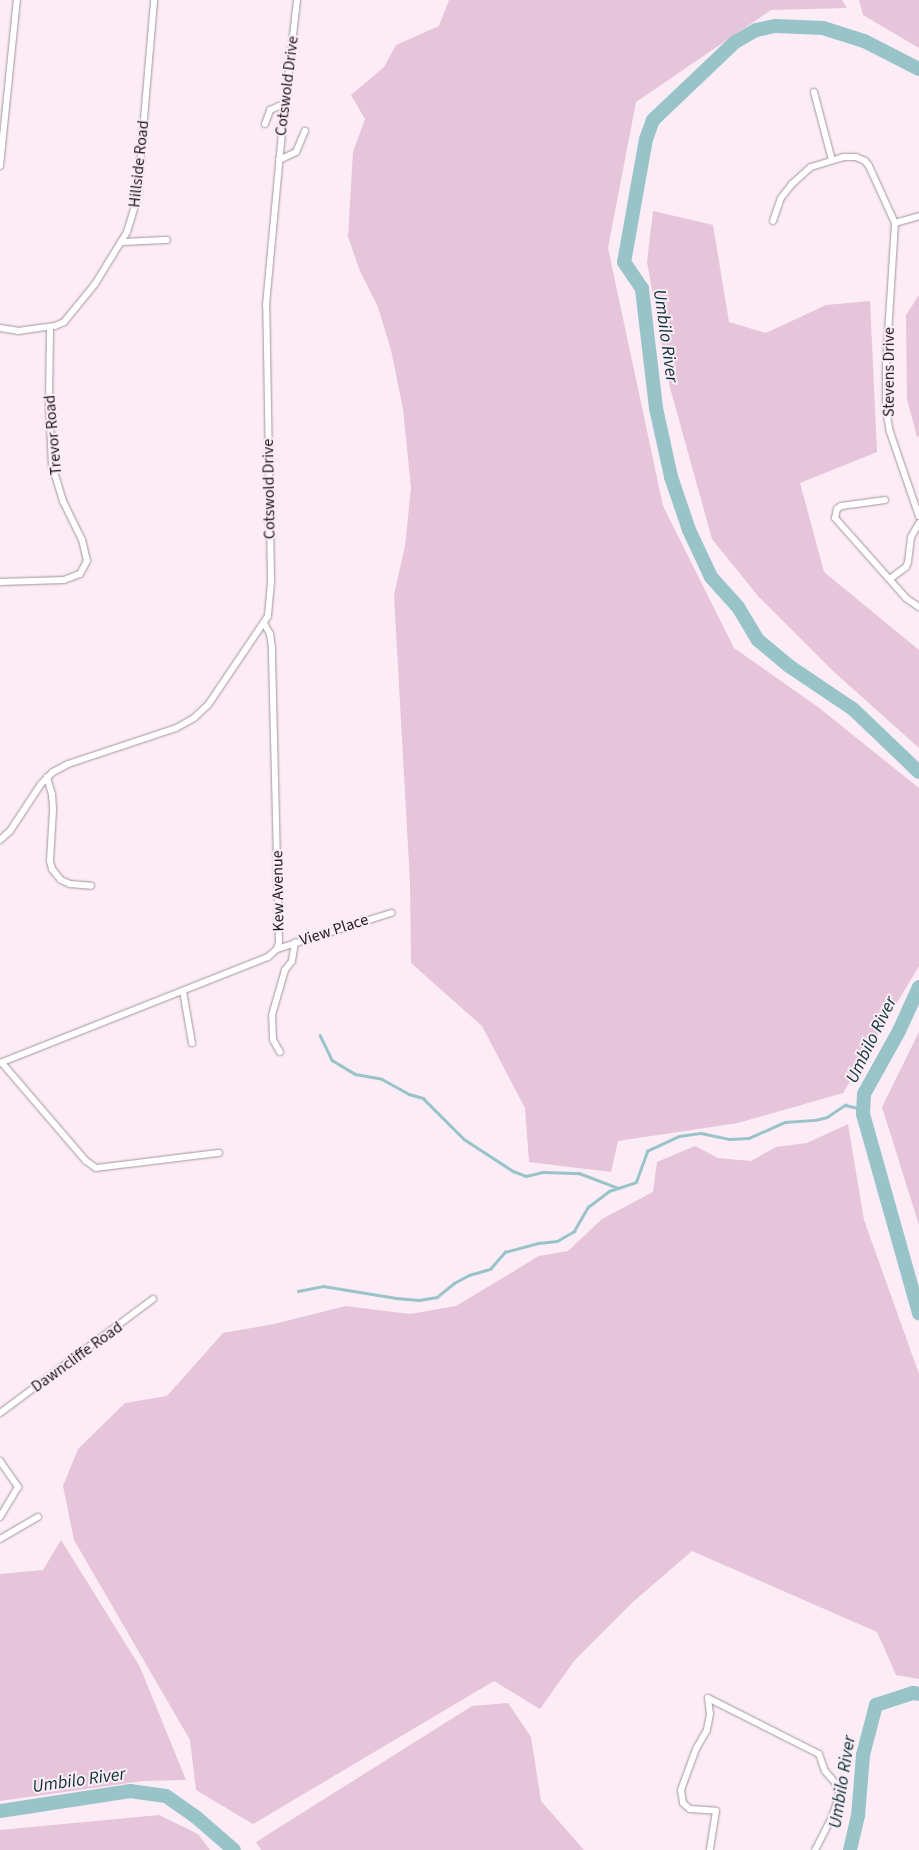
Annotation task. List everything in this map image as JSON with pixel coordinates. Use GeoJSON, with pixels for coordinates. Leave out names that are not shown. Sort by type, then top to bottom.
{"type":"FeatureCollection","features":[{"type":"Feature","properties":{"kind":"street"},"geometry":{"type":"LineString","coordinates":[[0,166],[17,0]]}},
{"type":"Feature","properties":{"kind":"street","name":"Hillside Road"},"geometry":{"type":"LineString","coordinates":[[50,327],[64,322],[72,314],[122,242],[133,218],[138,200],[154,0]]}},
{"type":"Feature","properties":{"kind":"street","name":"Cotswold Drive"},"geometry":{"type":"LineString","coordinates":[[0,840],[10,831],[47,777],[68,764],[176,728],[194,718],[208,705],[264,623],[269,608],[271,580],[266,305],[279,160],[297,0]]}},
{"type":"Feature","properties":{"kind":"street"},"geometry":{"type":"LineString","coordinates":[[814,92],[832,160]]}},
{"type":"Feature","properties":{"kind":"street"},"geometry":{"type":"LineString","coordinates":[[265,124],[270,110],[279,106],[285,108]]}},
{"type":"Feature","properties":{"kind":"street"},"geometry":{"type":"LineString","coordinates":[[279,160],[296,152],[305,131]]}},
{"type":"Feature","properties":{"kind":"street"},"geometry":{"type":"LineString","coordinates":[[773,221],[782,198],[792,184],[811,167],[832,160],[856,157],[865,161],[896,223],[919,216]]}},
{"type":"Feature","properties":{"kind":"street","name":"Stevens Drive"},"geometry":{"type":"LineString","coordinates":[[896,223],[886,367],[886,410],[890,432],[919,516]]}},
{"type":"Feature","properties":{"kind":"street"},"geometry":{"type":"LineString","coordinates":[[122,242],[167,240]]}},
{"type":"Feature","properties":{"kind":"street"},"geometry":{"type":"LineString","coordinates":[[0,328],[18,331],[50,327]]}},
{"type":"Feature","properties":{"kind":"street","name":"Trevor Road"},"geometry":{"type":"LineString","coordinates":[[0,582],[64,580],[80,574],[87,561],[82,540],[62,501],[52,466],[49,403],[50,327]]}},
{"type":"Feature","properties":{"kind":"street"},"geometry":{"type":"LineString","coordinates":[[885,500],[841,506],[837,509],[835,518],[906,598],[919,607]]}},
{"type":"Feature","properties":{"kind":"street"},"geometry":{"type":"LineString","coordinates":[[890,579],[906,567],[911,537],[919,523]]}},
{"type":"Feature","properties":{"kind":"street","name":"Kew Avenue"},"geometry":{"type":"LineString","coordinates":[[1,1063],[268,957],[277,949],[279,933],[272,648],[270,634],[264,623]]}},
{"type":"Feature","properties":{"kind":"street"},"geometry":{"type":"LineString","coordinates":[[47,777],[52,794],[53,810],[50,861],[52,869],[61,880],[70,884],[90,886]]}},
{"type":"Feature","properties":{"kind":"street","name":"View Place"},"geometry":{"type":"LineString","coordinates":[[277,949],[391,913]]}},
{"type":"Feature","properties":{"kind":"street"},"geometry":{"type":"LineString","coordinates":[[280,1052],[273,1040],[272,1015],[285,970],[293,958],[295,942]]}},
{"type":"Feature","properties":{"kind":"street"},"geometry":{"type":"LineString","coordinates":[[183,991],[192,1043]]}},
{"type":"Feature","properties":{"kind":"street"},"geometry":{"type":"LineString","coordinates":[[1,1063],[86,1161],[96,1168],[219,1153]]}},
{"type":"Feature","properties":{"kind":"street","name":"Dawncliffe Road"},"geometry":{"type":"LineString","coordinates":[[0,1413],[153,1299]]}},
{"type":"Feature","properties":{"kind":"street"},"geometry":{"type":"LineString","coordinates":[[0,1461],[18,1487],[0,1517]]}},
{"type":"Feature","properties":{"kind":"street"},"geometry":{"type":"LineString","coordinates":[[0,1539],[38,1517]]}},
{"type":"Feature","properties":{"kind":"street"},"geometry":{"type":"LineString","coordinates":[[710,1850],[717,1815],[716,1811],[690,1809],[681,1797],[682,1785],[696,1749],[707,1730],[710,1714],[708,1698],[819,1754],[825,1771],[838,1786],[839,1796],[834,1815],[815,1850]]}},
{"type":"Feature","properties":{"kind":"shaded area"},"geometry":{"type":"Polygon","coordinates":[[[449,0],[842,0],[847,8],[771,10],[636,102],[608,248],[663,506],[734,648],[818,707],[919,788],[919,966],[843,1093],[738,1123],[618,1141],[611,1172],[529,1162],[525,1108],[482,1026],[411,963],[410,882],[394,595],[405,546],[411,488],[403,409],[391,350],[378,307],[360,271],[348,237],[353,152],[365,119],[351,95],[384,67],[396,45],[439,26],[449,0]]]}},
{"type":"Feature","properties":{"kind":"shaded area"},"geometry":{"type":"Polygon","coordinates":[[[859,0],[919,0],[919,48],[863,15],[859,0]]]}},
{"type":"Feature","properties":{"kind":"shaded area"},"geometry":{"type":"Polygon","coordinates":[[[653,211],[713,225],[729,322],[766,333],[826,305],[870,301],[877,452],[800,483],[824,572],[919,650],[919,748],[833,671],[758,596],[712,539],[669,384],[647,262],[653,211]]]}},
{"type":"Feature","properties":{"kind":"shaded area"},"geometry":{"type":"Polygon","coordinates":[[[919,295],[919,436],[917,437],[907,399],[906,315],[919,295]]]}},
{"type":"Feature","properties":{"kind":"shaded area"},"geometry":{"type":"Polygon","coordinates":[[[919,1032],[919,1225],[882,1107],[919,1032]]]}},
{"type":"Feature","properties":{"kind":"shaded area"},"geometry":{"type":"Polygon","coordinates":[[[848,1124],[864,1220],[919,1374],[919,1679],[896,1675],[877,1632],[692,1551],[634,1601],[574,1661],[540,1709],[494,1681],[253,1824],[196,1790],[190,1740],[74,1540],[63,1486],[78,1449],[125,1403],[167,1396],[223,1333],[274,1324],[346,1306],[410,1314],[456,1306],[539,1256],[568,1251],[602,1219],[653,1192],[657,1162],[695,1146],[718,1158],[751,1161],[776,1147],[807,1143],[848,1124]]]}},
{"type":"Feature","properties":{"kind":"shaded area"},"geometry":{"type":"Polygon","coordinates":[[[61,1540],[140,1667],[186,1780],[143,1781],[0,1801],[0,1574],[43,1570],[61,1540]]]}},
{"type":"Feature","properties":{"kind":"shaded area"},"geometry":{"type":"Polygon","coordinates":[[[508,1703],[531,1737],[541,1801],[584,1850],[261,1850],[256,1842],[472,1706],[508,1703]]]}},
{"type":"Feature","properties":{"kind":"shaded area"},"geometry":{"type":"Polygon","coordinates":[[[159,1815],[198,1834],[210,1850],[0,1850],[0,1830],[159,1815]]]}},
{"type":"Feature","properties":{"kind":"waterway","name":"Umbilo River"},"geometry":{"type":"LineString","coordinates":[[919,69],[864,41],[823,28],[775,26],[756,30],[735,42],[653,120],[646,139],[624,262],[642,289],[656,408],[671,477],[689,530],[711,577],[738,607],[758,640],[789,666],[853,709],[919,772]]}},
{"type":"Feature","properties":{"kind":"waterway","name":"Umbilo River"},"geometry":{"type":"LineString","coordinates":[[919,987],[899,1031],[864,1094],[863,1114],[919,1313]]}},
{"type":"Feature","properties":{"kind":"waterway"},"geometry":{"type":"LineString","coordinates":[[320,1035],[332,1060],[355,1074],[382,1079],[409,1094],[423,1098],[464,1139],[513,1171],[526,1176],[544,1172],[579,1173],[618,1188]]}},
{"type":"Feature","properties":{"kind":"waterway"},"geometry":{"type":"LineString","coordinates":[[298,1291],[323,1286],[396,1298],[419,1300],[437,1297],[454,1283],[469,1275],[490,1269],[505,1252],[538,1243],[557,1241],[574,1231],[588,1207],[609,1191],[636,1182],[647,1151],[679,1136],[701,1133],[729,1139],[749,1138],[785,1122],[815,1120],[827,1117],[845,1105],[858,1108],[863,1105]]}},
{"type":"Feature","properties":{"kind":"waterway","name":"Umbilo River"},"geometry":{"type":"LineString","coordinates":[[850,1850],[858,1816],[863,1755],[876,1705],[913,1693],[919,1694]]}},
{"type":"Feature","properties":{"kind":"waterway","name":"Umbilo River"},"geometry":{"type":"LineString","coordinates":[[0,1811],[130,1791],[166,1796],[196,1817],[234,1850]]}}]}
